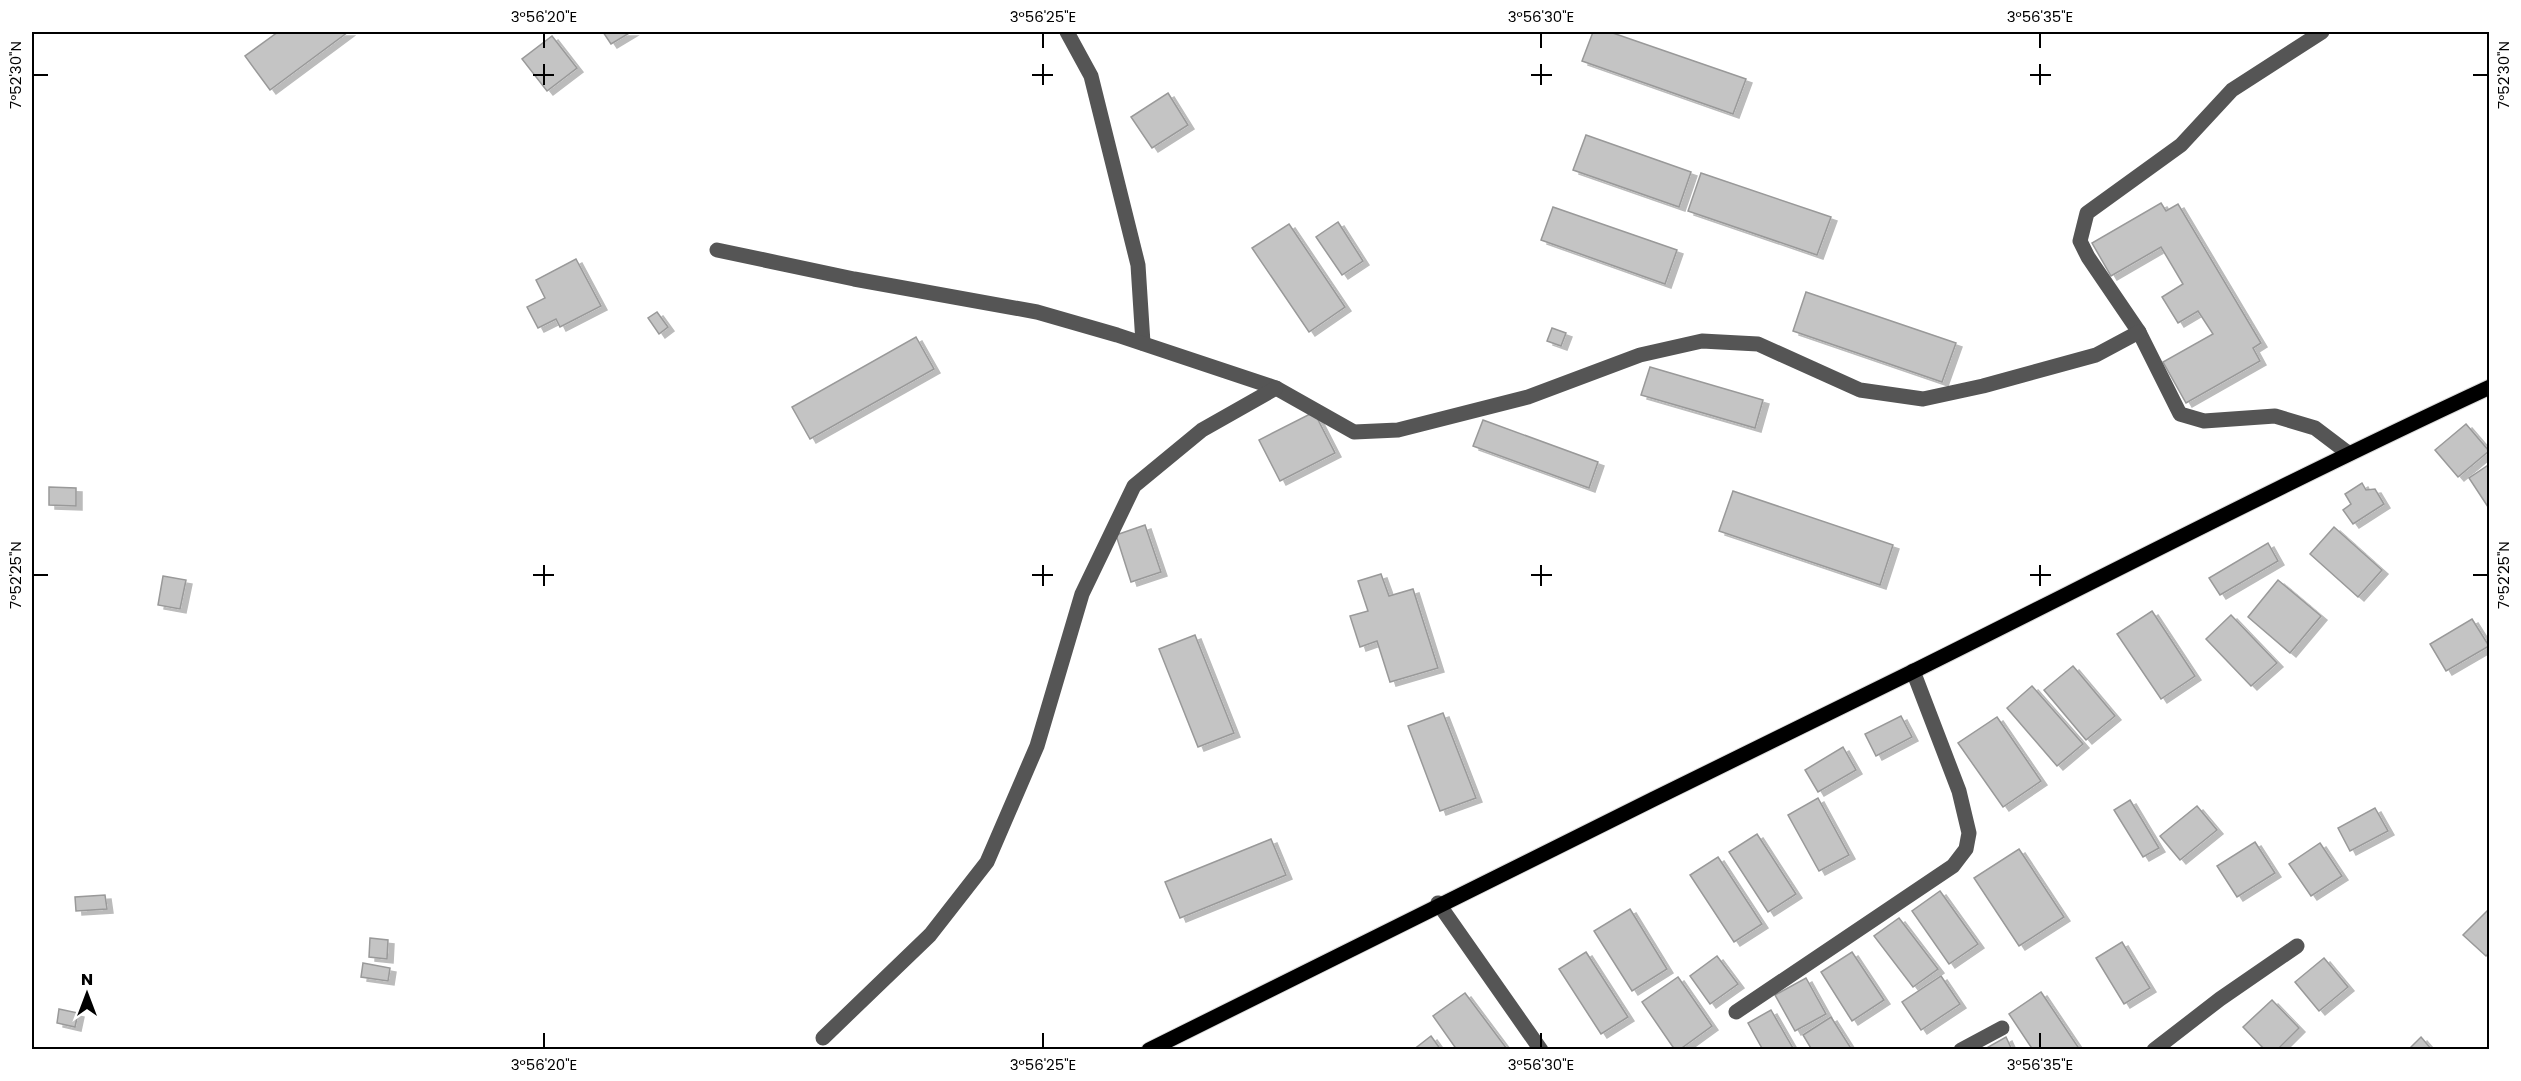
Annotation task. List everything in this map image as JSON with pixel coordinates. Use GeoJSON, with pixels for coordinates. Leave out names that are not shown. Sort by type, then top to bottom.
{"type":"FeatureCollection","features":[{"type":"Feature","properties":{"kind":"main road"},"geometry":{"type":"LineString","coordinates":[[1149,1050],[1438,903],[1912,671],[2348,453],[2490,387]]}},
{"type":"Feature","properties":{"kind":"street"},"geometry":{"type":"LineString","coordinates":[[1067,32],[1091,76],[1138,265],[1143,344]]}},
{"type":"Feature","properties":{"kind":"street"},"geometry":{"type":"LineString","coordinates":[[2322,32],[2232,90],[2181,145],[2087,213],[2080,241],[2088,257],[2139,332],[2180,414],[2204,421],[2275,416],[2315,428],[2348,453]]}},
{"type":"Feature","properties":{"kind":"street"},"geometry":{"type":"LineString","coordinates":[[717,250],[854,279],[1037,312],[1276,388],[1354,432],[1398,430],[1528,397],[1640,355],[1702,341],[1758,344],[1860,390],[1923,399],[1983,386],[2096,355],[2139,332]]}},
{"type":"Feature","properties":{"kind":"street"},"geometry":{"type":"LineString","coordinates":[[823,1038],[930,935],[987,862],[1037,747],[1082,594],[1134,486],[1202,430],[1276,388]]}},
{"type":"Feature","properties":{"kind":"street"},"geometry":{"type":"LineString","coordinates":[[1736,1012],[1953,866],[1966,849],[1969,833],[1959,791],[1912,671]]}},
{"type":"Feature","properties":{"kind":"street"},"geometry":{"type":"LineString","coordinates":[[1438,903],[1541,1050]]}},
{"type":"Feature","properties":{"kind":"street"},"geometry":{"type":"LineString","coordinates":[[2154,1050],[2220,999],[2297,946]]}},
{"type":"Feature","properties":{"kind":"street"},"geometry":{"type":"LineString","coordinates":[[1961,1050],[2002,1029]]}},
{"type":"Feature","properties":{"kind":"building"},"geometry":{"type":"Polygon","coordinates":[[[278,32],[348,32],[270,90],[245,56],[278,32]]]}},
{"type":"Feature","properties":{"kind":"building"},"geometry":{"type":"Polygon","coordinates":[[[603,32],[631,32],[611,44],[603,32]]]}},
{"type":"Feature","properties":{"kind":"building"},"geometry":{"type":"Polygon","coordinates":[[[1593,32],[1610,32],[1746,79],[1733,114],[1582,61],[1593,32]]]}},
{"type":"Feature","properties":{"kind":"building"},"geometry":{"type":"Polygon","coordinates":[[[552,36],[577,68],[547,91],[522,59],[552,36]]]}},
{"type":"Feature","properties":{"kind":"building"},"geometry":{"type":"Polygon","coordinates":[[[1168,93],[1188,125],[1152,148],[1131,117],[1168,93]]]}},
{"type":"Feature","properties":{"kind":"building"},"geometry":{"type":"Polygon","coordinates":[[[1586,135],[1691,172],[1679,207],[1573,170],[1586,135]]]}},
{"type":"Feature","properties":{"kind":"building"},"geometry":{"type":"Polygon","coordinates":[[[1701,173],[1831,217],[1817,255],[1688,211],[1701,173]]]}},
{"type":"Feature","properties":{"kind":"building"},"geometry":{"type":"Polygon","coordinates":[[[2161,203],[2166,211],[2178,204],[2261,343],[2253,348],[2260,361],[2186,403],[2163,362],[2213,334],[2198,311],[2178,323],[2162,297],[2183,284],[2161,247],[2111,276],[2092,243],[2161,203]]]}},
{"type":"Feature","properties":{"kind":"building"},"geometry":{"type":"Polygon","coordinates":[[[1553,207],[1677,250],[1665,284],[1541,240],[1553,207]]]}},
{"type":"Feature","properties":{"kind":"building"},"geometry":{"type":"Polygon","coordinates":[[[1338,222],[1363,261],[1342,275],[1316,237],[1338,222]]]}},
{"type":"Feature","properties":{"kind":"building"},"geometry":{"type":"Polygon","coordinates":[[[1289,224],[1345,307],[1309,332],[1252,248],[1289,224]]]}},
{"type":"Feature","properties":{"kind":"building"},"geometry":{"type":"Polygon","coordinates":[[[576,259],[601,306],[560,327],[556,319],[538,328],[527,307],[545,298],[536,280],[576,259]]]}},
{"type":"Feature","properties":{"kind":"building"},"geometry":{"type":"Polygon","coordinates":[[[1806,292],[1956,343],[1942,382],[1793,331],[1806,292]]]}},
{"type":"Feature","properties":{"kind":"building"},"geometry":{"type":"Polygon","coordinates":[[[657,312],[668,327],[659,334],[648,318],[657,312]]]}},
{"type":"Feature","properties":{"kind":"building"},"geometry":{"type":"Polygon","coordinates":[[[1552,328],[1566,333],[1561,346],[1547,341],[1552,328]]]}},
{"type":"Feature","properties":{"kind":"building"},"geometry":{"type":"Polygon","coordinates":[[[916,337],[934,369],[810,439],[792,407],[916,337]]]}},
{"type":"Feature","properties":{"kind":"building"},"geometry":{"type":"Polygon","coordinates":[[[1650,367],[1763,400],[1755,428],[1641,395],[1650,367]]]}},
{"type":"Feature","properties":{"kind":"building"},"geometry":{"type":"Polygon","coordinates":[[[1314,412],[1335,453],[1280,481],[1259,440],[1314,412]]]}},
{"type":"Feature","properties":{"kind":"building"},"geometry":{"type":"Polygon","coordinates":[[[1483,420],[1598,462],[1589,488],[1473,446],[1483,420]]]}},
{"type":"Feature","properties":{"kind":"building"},"geometry":{"type":"Polygon","coordinates":[[[2466,424],[2489,451],[2458,477],[2435,450],[2466,424]]]}},
{"type":"Feature","properties":{"kind":"building"},"geometry":{"type":"Polygon","coordinates":[[[2490,464],[2490,510],[2469,478],[2490,464]]]}},
{"type":"Feature","properties":{"kind":"building"},"geometry":{"type":"Polygon","coordinates":[[[2362,483],[2366,490],[2375,489],[2384,504],[2353,524],[2343,510],[2351,504],[2345,494],[2362,483]]]}},
{"type":"Feature","properties":{"kind":"building"},"geometry":{"type":"Polygon","coordinates":[[[49,487],[76,488],[76,506],[49,505],[49,487]]]}},
{"type":"Feature","properties":{"kind":"building"},"geometry":{"type":"Polygon","coordinates":[[[1733,491],[1893,545],[1880,585],[1719,531],[1733,491]]]}},
{"type":"Feature","properties":{"kind":"building"},"geometry":{"type":"Polygon","coordinates":[[[1145,525],[1161,572],[1131,582],[1116,535],[1145,525]]]}},
{"type":"Feature","properties":{"kind":"building"},"geometry":{"type":"Polygon","coordinates":[[[2334,527],[2382,570],[2358,597],[2310,554],[2334,527]]]}},
{"type":"Feature","properties":{"kind":"building"},"geometry":{"type":"Polygon","coordinates":[[[2268,543],[2278,561],[2220,595],[2209,578],[2268,543]]]}},
{"type":"Feature","properties":{"kind":"building"},"geometry":{"type":"Polygon","coordinates":[[[1381,574],[1389,596],[1413,589],[1438,668],[1390,682],[1377,641],[1360,647],[1350,616],[1368,611],[1358,581],[1381,574]]]}},
{"type":"Feature","properties":{"kind":"building"},"geometry":{"type":"Polygon","coordinates":[[[163,576],[186,580],[180,609],[158,605],[163,576]]]}},
{"type":"Feature","properties":{"kind":"building"},"geometry":{"type":"Polygon","coordinates":[[[2278,580],[2321,616],[2290,653],[2248,617],[2278,580]]]}},
{"type":"Feature","properties":{"kind":"building"},"geometry":{"type":"Polygon","coordinates":[[[2152,611],[2195,676],[2161,699],[2117,634],[2152,611]]]}},
{"type":"Feature","properties":{"kind":"building"},"geometry":{"type":"Polygon","coordinates":[[[2231,615],[2277,663],[2251,686],[2206,639],[2231,615]]]}},
{"type":"Feature","properties":{"kind":"building"},"geometry":{"type":"Polygon","coordinates":[[[2472,619],[2489,646],[2446,671],[2430,644],[2472,619]]]}},
{"type":"Feature","properties":{"kind":"building"},"geometry":{"type":"Polygon","coordinates":[[[1195,635],[1234,733],[1198,747],[1159,649],[1195,635]]]}},
{"type":"Feature","properties":{"kind":"building"},"geometry":{"type":"Polygon","coordinates":[[[2073,666],[2115,716],[2086,740],[2044,690],[2073,666]]]}},
{"type":"Feature","properties":{"kind":"building"},"geometry":{"type":"Polygon","coordinates":[[[2032,686],[2083,744],[2057,766],[2007,708],[2032,686]]]}},
{"type":"Feature","properties":{"kind":"building"},"geometry":{"type":"Polygon","coordinates":[[[1443,713],[1476,798],[1440,811],[1408,726],[1443,713]]]}},
{"type":"Feature","properties":{"kind":"building"},"geometry":{"type":"Polygon","coordinates":[[[1901,716],[1912,737],[1876,756],[1865,734],[1901,716]]]}},
{"type":"Feature","properties":{"kind":"building"},"geometry":{"type":"Polygon","coordinates":[[[1997,717],[2041,781],[2003,807],[1958,743],[1997,717]]]}},
{"type":"Feature","properties":{"kind":"building"},"geometry":{"type":"Polygon","coordinates":[[[1843,747],[1856,770],[1818,792],[1805,770],[1843,747]]]}},
{"type":"Feature","properties":{"kind":"building"},"geometry":{"type":"Polygon","coordinates":[[[1818,798],[1849,855],[1819,871],[1788,815],[1818,798]]]}},
{"type":"Feature","properties":{"kind":"building"},"geometry":{"type":"Polygon","coordinates":[[[2130,800],[2159,848],[2143,857],[2114,810],[2130,800]]]}},
{"type":"Feature","properties":{"kind":"building"},"geometry":{"type":"Polygon","coordinates":[[[2197,806],[2217,830],[2180,860],[2160,836],[2197,806]]]}},
{"type":"Feature","properties":{"kind":"building"},"geometry":{"type":"Polygon","coordinates":[[[2375,808],[2388,831],[2350,851],[2338,828],[2375,808]]]}},
{"type":"Feature","properties":{"kind":"building"},"geometry":{"type":"Polygon","coordinates":[[[1757,834],[1796,894],[1768,912],[1729,852],[1757,834]]]}},
{"type":"Feature","properties":{"kind":"building"},"geometry":{"type":"Polygon","coordinates":[[[1271,839],[1286,875],[1180,918],[1165,882],[1271,839]]]}},
{"type":"Feature","properties":{"kind":"building"},"geometry":{"type":"Polygon","coordinates":[[[2255,842],[2275,873],[2237,897],[2217,866],[2255,842]]]}},
{"type":"Feature","properties":{"kind":"building"},"geometry":{"type":"Polygon","coordinates":[[[2320,843],[2342,876],[2311,896],[2289,864],[2320,843]]]}},
{"type":"Feature","properties":{"kind":"building"},"geometry":{"type":"Polygon","coordinates":[[[2019,849],[2064,917],[2019,946],[1974,878],[2019,849]]]}},
{"type":"Feature","properties":{"kind":"building"},"geometry":{"type":"Polygon","coordinates":[[[1718,857],[1762,924],[1734,942],[1690,875],[1718,857]]]}},
{"type":"Feature","properties":{"kind":"building"},"geometry":{"type":"Polygon","coordinates":[[[1940,891],[1978,944],[1949,964],[1912,911],[1940,891]]]}},
{"type":"Feature","properties":{"kind":"building"},"geometry":{"type":"Polygon","coordinates":[[[105,895],[107,909],[76,911],[75,897],[105,895]]]}},
{"type":"Feature","properties":{"kind":"building"},"geometry":{"type":"Polygon","coordinates":[[[2490,908],[2490,952],[2486,956],[2463,935],[2490,908]]]}},
{"type":"Feature","properties":{"kind":"building"},"geometry":{"type":"Polygon","coordinates":[[[1630,909],[1667,969],[1632,991],[1594,931],[1630,909]]]}},
{"type":"Feature","properties":{"kind":"building"},"geometry":{"type":"Polygon","coordinates":[[[1899,918],[1938,969],[1913,987],[1874,936],[1899,918]]]}},
{"type":"Feature","properties":{"kind":"building"},"geometry":{"type":"Polygon","coordinates":[[[370,938],[388,940],[387,959],[369,957],[370,938]]]}},
{"type":"Feature","properties":{"kind":"building"},"geometry":{"type":"Polygon","coordinates":[[[2122,942],[2150,988],[2124,1004],[2096,958],[2122,942]]]}},
{"type":"Feature","properties":{"kind":"building"},"geometry":{"type":"Polygon","coordinates":[[[1586,952],[1628,1017],[1601,1034],[1559,969],[1586,952]]]}},
{"type":"Feature","properties":{"kind":"building"},"geometry":{"type":"Polygon","coordinates":[[[1852,952],[1884,1000],[1852,1021],[1821,972],[1852,952]]]}},
{"type":"Feature","properties":{"kind":"building"},"geometry":{"type":"Polygon","coordinates":[[[1717,956],[1738,984],[1710,1004],[1690,976],[1717,956]]]}},
{"type":"Feature","properties":{"kind":"building"},"geometry":{"type":"Polygon","coordinates":[[[2324,958],[2348,987],[2319,1011],[2295,982],[2324,958]]]}},
{"type":"Feature","properties":{"kind":"building"},"geometry":{"type":"Polygon","coordinates":[[[363,963],[390,968],[388,981],[361,977],[363,963]]]}},
{"type":"Feature","properties":{"kind":"building"},"geometry":{"type":"Polygon","coordinates":[[[1941,976],[1960,1004],[1921,1030],[1902,1002],[1941,976]]]}},
{"type":"Feature","properties":{"kind":"building"},"geometry":{"type":"Polygon","coordinates":[[[1678,977],[1712,1026],[1679,1050],[1675,1050],[1642,1002],[1678,977]]]}},
{"type":"Feature","properties":{"kind":"building"},"geometry":{"type":"Polygon","coordinates":[[[1806,978],[1826,1014],[1795,1031],[1775,995],[1806,978]]]}},
{"type":"Feature","properties":{"kind":"building"},"geometry":{"type":"Polygon","coordinates":[[[2041,992],[2080,1050],[2033,1050],[2009,1014],[2041,992]]]}},
{"type":"Feature","properties":{"kind":"building"},"geometry":{"type":"Polygon","coordinates":[[[1465,993],[1507,1049],[1457,1050],[1433,1016],[1465,993]]]}},
{"type":"Feature","properties":{"kind":"building"},"geometry":{"type":"Polygon","coordinates":[[[2272,1000],[2299,1028],[2277,1050],[2265,1050],[2243,1027],[2272,1000]]]}},
{"type":"Feature","properties":{"kind":"building"},"geometry":{"type":"Polygon","coordinates":[[[59,1009],[78,1013],[75,1027],[57,1023],[59,1009]]]}},
{"type":"Feature","properties":{"kind":"building"},"geometry":{"type":"Polygon","coordinates":[[[1771,1010],[1794,1050],[1763,1050],[1748,1023],[1771,1010]]]}},
{"type":"Feature","properties":{"kind":"building"},"geometry":{"type":"Polygon","coordinates":[[[1831,1017],[1852,1050],[1812,1050],[1803,1035],[1831,1017]]]}},
{"type":"Feature","properties":{"kind":"building"},"geometry":{"type":"Polygon","coordinates":[[[1431,1036],[1441,1050],[1413,1050],[1431,1036]]]}},
{"type":"Feature","properties":{"kind":"building"},"geometry":{"type":"Polygon","coordinates":[[[2006,1037],[2012,1050],[1983,1050],[2006,1037]]]}},
{"type":"Feature","properties":{"kind":"building"},"geometry":{"type":"Polygon","coordinates":[[[2421,1037],[2432,1050],[2408,1050],[2421,1037]]]}}]}
